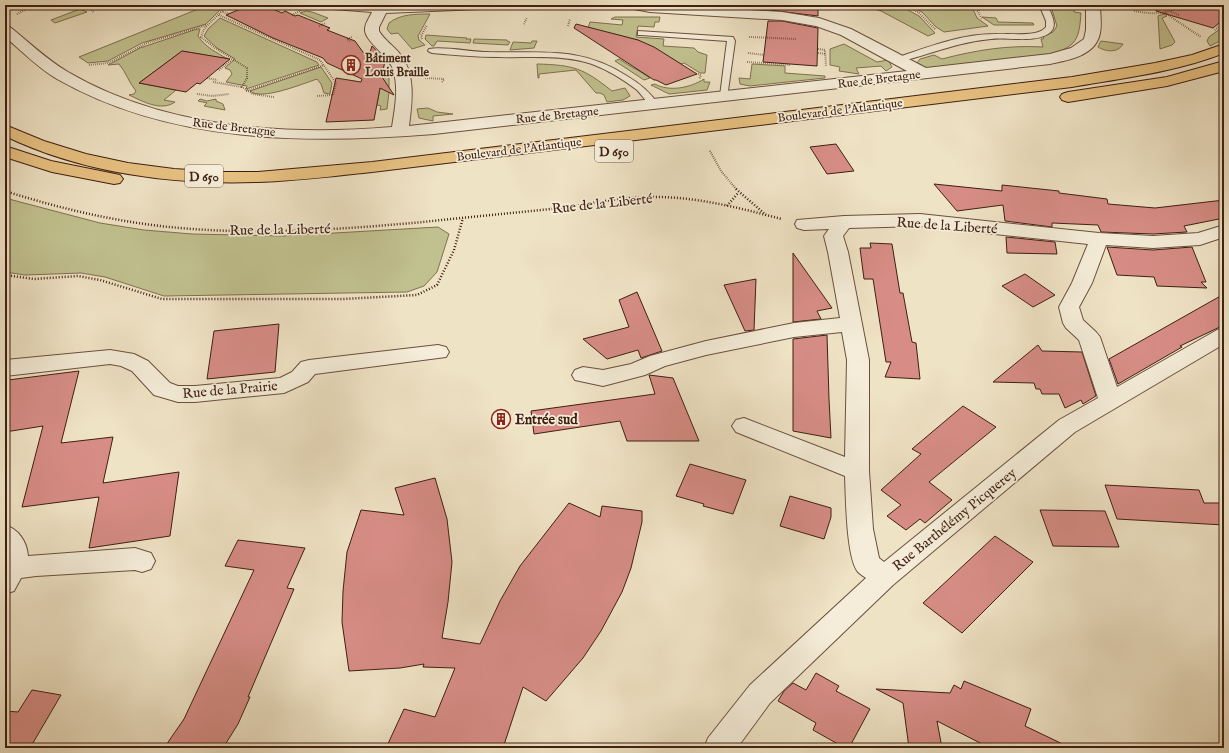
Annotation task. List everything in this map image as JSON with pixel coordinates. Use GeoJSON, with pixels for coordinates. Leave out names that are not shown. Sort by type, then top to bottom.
{"type":"FeatureCollection","features":[{"type":"Feature","properties":{"kind":"main road","name":"Boulevard de l'Atlantique"},"geometry":{"type":"LineString","coordinates":[[5,130],[38,145],[86,159],[155,172],[221,177],[284,176],[380,166],[1072,82],[1175,64],[1196,59],[1224,48]]}},
{"type":"Feature","properties":{"kind":"main road","name":"Boulevard de l'Atlantique"},"geometry":{"type":"LineString","coordinates":[[5,151],[19,157],[80,174],[150,185],[207,189],[259,190],[330,185],[1125,90],[1224,66]]}},
{"type":"Feature","properties":{"kind":"street"},"geometry":{"type":"LineString","coordinates":[[333,5],[426,8],[478,5]]}},
{"type":"Feature","properties":{"kind":"street"},"geometry":{"type":"LineString","coordinates":[[634,5],[650,8],[782,16],[807,20],[838,28],[924,73]]}},
{"type":"Feature","properties":{"kind":"street","name":"Rue de Bretagne"},"geometry":{"type":"LineString","coordinates":[[5,30],[62,74],[111,99],[167,117],[226,127],[284,133],[336,135],[400,132],[1050,59],[1073,53],[1086,45],[1092,38],[1093,5]]}},
{"type":"Feature","properties":{"kind":"street"},"geometry":{"type":"LineString","coordinates":[[381,7],[372,27],[372,31],[396,60],[402,73],[404,83],[400,132]]}},
{"type":"Feature","properties":{"kind":"street","name":"Rue de la Liberté"},"geometry":{"type":"LineString","coordinates":[[804,224],[920,220],[1099,239],[1153,242],[1200,239],[1224,231]]}},
{"type":"Feature","properties":{"kind":"street"},"geometry":{"type":"LineString","coordinates":[[844,222],[833,236],[838,252],[858,360],[857,471],[860,529],[867,564],[884,577]]}},
{"type":"Feature","properties":{"kind":"street"},"geometry":{"type":"LineString","coordinates":[[1099,239],[1082,283],[1069,307],[1073,323],[1089,337],[1110,401]]}},
{"type":"Feature","properties":{"kind":"street"},"geometry":{"type":"LineString","coordinates":[[583,375],[603,378],[637,370],[658,361],[706,348],[794,330],[851,324]]}},
{"type":"Feature","properties":{"kind":"street","name":"Rue Barthélémy Picquerey"},"geometry":{"type":"LineString","coordinates":[[719,748],[760,694],[884,577],[1067,426],[1224,335]]}},
{"type":"Feature","properties":{"kind":"street","name":"Rue de la Prairie"},"geometry":{"type":"LineString","coordinates":[[5,368],[110,357],[126,359],[140,366],[162,389],[178,394],[195,394],[284,384],[300,377],[309,367],[438,352]]}},
{"type":"Feature","properties":{"kind":"street"},"geometry":{"type":"LineString","coordinates":[[744,426],[857,471]]}},
{"type":"Feature","properties":{"kind":"street"},"geometry":{"type":"LineString","coordinates":[[5,535],[11,542],[15,552],[10,576]]}},
{"type":"Feature","properties":{"kind":"street"},"geometry":{"type":"LineString","coordinates":[[10,576],[36,565],[135,559],[142,561]]}},
{"type":"Feature","properties":{"kind":"lane"},"geometry":{"type":"LineString","coordinates":[[899,60],[955,41],[992,36],[1035,35],[1044,33],[1048,31],[1050,26],[1050,21],[1045,9],[1049,5]]}},
{"type":"Feature","properties":{"kind":"lane"},"geometry":{"type":"LineString","coordinates":[[641,33],[730,39],[729,61],[724,96]]}},
{"type":"Feature","properties":{"kind":"lane"},"geometry":{"type":"LineString","coordinates":[[432,51],[497,55],[552,54],[581,58],[601,63],[609,67],[644,91],[654,104]]}},
{"type":"Feature","properties":{"kind":"path"},"geometry":{"type":"LineString","coordinates":[[94,12],[86,7],[103,5]]}},
{"type":"Feature","properties":{"kind":"path"},"geometry":{"type":"LineString","coordinates":[[228,5],[219,16],[207,25],[201,33],[201,37],[232,60],[247,68],[247,78],[242,88]]}},
{"type":"Feature","properties":{"kind":"path"},"geometry":{"type":"LineString","coordinates":[[271,5],[302,10]]}},
{"type":"Feature","properties":{"kind":"path"},"geometry":{"type":"LineString","coordinates":[[903,5],[918,12],[938,31]]}},
{"type":"Feature","properties":{"kind":"path"},"geometry":{"type":"LineString","coordinates":[[1134,11],[1165,13],[1171,12],[1181,5]]}},
{"type":"Feature","properties":{"kind":"path"},"geometry":{"type":"LineString","coordinates":[[292,15],[306,8]]}},
{"type":"Feature","properties":{"kind":"path"},"geometry":{"type":"LineString","coordinates":[[978,15],[977,10],[980,10]]}},
{"type":"Feature","properties":{"kind":"path"},"geometry":{"type":"LineString","coordinates":[[223,12],[229,14]]}},
{"type":"Feature","properties":{"kind":"path"},"geometry":{"type":"LineString","coordinates":[[1171,12],[1179,15]]}},
{"type":"Feature","properties":{"kind":"path"},"geometry":{"type":"LineString","coordinates":[[1165,13],[1203,38]]}},
{"type":"Feature","properties":{"kind":"path"},"geometry":{"type":"LineString","coordinates":[[219,16],[320,60],[336,83],[333,95],[316,96]]}},
{"type":"Feature","properties":{"kind":"path"},"geometry":{"type":"LineString","coordinates":[[524,24],[527,17]]}},
{"type":"Feature","properties":{"kind":"path"},"geometry":{"type":"LineString","coordinates":[[568,26],[570,19]]}},
{"type":"Feature","properties":{"kind":"path"},"geometry":{"type":"LineString","coordinates":[[423,41],[422,36],[427,24]]}},
{"type":"Feature","properties":{"kind":"path"},"geometry":{"type":"LineString","coordinates":[[104,64],[147,44],[207,25]]}},
{"type":"Feature","properties":{"kind":"path"},"geometry":{"type":"LineString","coordinates":[[753,38],[789,39]]}},
{"type":"Feature","properties":{"kind":"path"},"geometry":{"type":"LineString","coordinates":[[818,49],[826,50],[826,66]]}},
{"type":"Feature","properties":{"kind":"path"},"geometry":{"type":"LineString","coordinates":[[818,53],[826,54]]}},
{"type":"Feature","properties":{"kind":"path"},"geometry":{"type":"LineString","coordinates":[[220,70],[232,60]]}},
{"type":"Feature","properties":{"kind":"path"},"geometry":{"type":"LineString","coordinates":[[729,61],[790,65]]}},
{"type":"Feature","properties":{"kind":"path"},"geometry":{"type":"LineString","coordinates":[[246,91],[324,65]]}},
{"type":"Feature","properties":{"kind":"path"},"geometry":{"type":"LineString","coordinates":[[207,78],[217,80]]}},
{"type":"Feature","properties":{"kind":"path"},"geometry":{"type":"LineString","coordinates":[[214,82],[242,88],[250,94],[274,97]]}},
{"type":"Feature","properties":{"kind":"path"},"geometry":{"type":"LineString","coordinates":[[197,94],[212,96],[229,94]]}},
{"type":"Feature","properties":{"kind":"path"},"geometry":{"type":"LineString","coordinates":[[710,151],[717,166],[738,193],[766,215]]}},
{"type":"Feature","properties":{"kind":"path","name":"Rue de la Liberté"},"geometry":{"type":"LineString","coordinates":[[5,191],[66,210],[128,223],[193,230],[296,230],[463,218],[552,209],[629,198],[652,197],[697,200],[804,224]]}},
{"type":"Feature","properties":{"kind":"path"},"geometry":{"type":"LineString","coordinates":[[727,206],[738,193]]}},
{"type":"Feature","properties":{"kind":"path"},"geometry":{"type":"LineString","coordinates":[[5,275],[34,279],[78,276],[100,280],[162,299],[343,298],[416,295],[437,285],[454,250],[463,218]]}},
{"type":"Feature","properties":{"kind":"green space"},"geometry":{"type":"Polygon","coordinates":[[[208,5],[225,5],[206,24],[142,43],[108,61],[88,63],[79,57],[208,5]]]}},
{"type":"Feature","properties":{"kind":"green space"},"geometry":{"type":"Polygon","coordinates":[[[524,5],[523,9],[513,6],[524,5]]]}},
{"type":"Feature","properties":{"kind":"green space"},"geometry":{"type":"Polygon","coordinates":[[[524,5],[602,5],[591,8],[524,5]]]}},
{"type":"Feature","properties":{"kind":"green space"},"geometry":{"type":"Polygon","coordinates":[[[861,5],[899,5],[919,16],[935,33],[928,36],[881,11],[861,5]]]}},
{"type":"Feature","properties":{"kind":"green space"},"geometry":{"type":"Polygon","coordinates":[[[907,5],[978,5],[979,9],[973,9],[977,18],[988,26],[944,32],[936,27],[922,12],[907,5]]]}},
{"type":"Feature","properties":{"kind":"green space"},"geometry":{"type":"Polygon","coordinates":[[[1061,6],[1074,6],[1074,12],[1081,13],[1079,30],[1075,41],[1058,52],[1049,55],[926,68],[917,63],[920,59],[934,55],[942,59],[992,49],[1043,47],[1041,39],[1053,32],[1057,26],[1052,10],[1061,6]]]}},
{"type":"Feature","properties":{"kind":"green space"},"geometry":{"type":"Polygon","coordinates":[[[80,9],[87,12],[55,23],[51,20],[80,9]]]}},
{"type":"Feature","properties":{"kind":"green space"},"geometry":{"type":"Polygon","coordinates":[[[306,11],[328,18],[321,22],[300,13],[306,11]]]}},
{"type":"Feature","properties":{"kind":"green space"},"geometry":{"type":"Polygon","coordinates":[[[430,14],[418,36],[419,40],[425,45],[412,49],[398,33],[391,34],[387,29],[389,23],[403,16],[430,14]]]}},
{"type":"Feature","properties":{"kind":"green space"},"geometry":{"type":"Polygon","coordinates":[[[1164,14],[1167,16],[1162,18],[1175,42],[1172,45],[1160,49],[1158,16],[1164,14]]]}},
{"type":"Feature","properties":{"kind":"green space"},"geometry":{"type":"Polygon","coordinates":[[[615,17],[660,17],[659,22],[655,22],[654,27],[638,26],[636,37],[664,39],[663,46],[694,48],[698,52],[707,55],[705,73],[700,73],[684,63],[681,64],[638,40],[588,28],[590,22],[622,25],[623,20],[611,19],[615,17]]]}},
{"type":"Feature","properties":{"kind":"green space"},"geometry":{"type":"Polygon","coordinates":[[[982,17],[996,18],[998,22],[1033,23],[1034,25],[994,25],[982,17]]]}},
{"type":"Feature","properties":{"kind":"green space"},"geometry":{"type":"Polygon","coordinates":[[[220,18],[317,62],[319,65],[246,89],[247,86],[226,82],[232,74],[230,70],[225,68],[235,59],[217,48],[204,36],[208,29],[220,18]]]}},
{"type":"Feature","properties":{"kind":"green space"},"geometry":{"type":"Polygon","coordinates":[[[1224,26],[1224,39],[1210,46],[1207,41],[1209,37],[1224,26]]]}},
{"type":"Feature","properties":{"kind":"green space"},"geometry":{"type":"Polygon","coordinates":[[[200,29],[198,36],[204,43],[228,59],[182,51],[139,83],[176,90],[164,100],[175,102],[170,105],[158,106],[129,95],[134,94],[136,91],[119,64],[108,65],[140,48],[200,29]]]}},
{"type":"Feature","properties":{"kind":"green space"},"geometry":{"type":"Polygon","coordinates":[[[426,35],[471,39],[470,43],[437,41],[434,46],[432,46],[425,39],[426,35]]]}},
{"type":"Feature","properties":{"kind":"green space"},"geometry":{"type":"Polygon","coordinates":[[[474,39],[507,40],[510,42],[508,45],[473,43],[474,39]]]}},
{"type":"Feature","properties":{"kind":"green space"},"geometry":{"type":"Polygon","coordinates":[[[532,41],[537,41],[534,48],[510,50],[513,42],[531,43],[532,41]]]}},
{"type":"Feature","properties":{"kind":"green space"},"geometry":{"type":"Polygon","coordinates":[[[1101,41],[1123,44],[1118,49],[1108,51],[1098,47],[1101,41]]]}},
{"type":"Feature","properties":{"kind":"green space"},"geometry":{"type":"Polygon","coordinates":[[[844,44],[877,62],[888,60],[892,67],[886,71],[881,66],[856,68],[859,74],[839,71],[840,67],[830,65],[830,49],[844,44]]]}},
{"type":"Feature","properties":{"kind":"green space"},"geometry":{"type":"Polygon","coordinates":[[[619,59],[650,78],[644,80],[615,61],[619,59]]]}},
{"type":"Feature","properties":{"kind":"green space"},"geometry":{"type":"Polygon","coordinates":[[[537,64],[560,65],[578,69],[593,77],[612,91],[625,88],[630,96],[623,100],[607,102],[604,95],[596,93],[576,70],[539,74],[538,78],[537,64]]]}},
{"type":"Feature","properties":{"kind":"green space"},"geometry":{"type":"Polygon","coordinates":[[[752,64],[785,66],[785,73],[825,76],[825,78],[750,86],[740,84],[739,78],[750,79],[752,64]]]}},
{"type":"Feature","properties":{"kind":"green space"},"geometry":{"type":"Polygon","coordinates":[[[321,67],[332,83],[330,94],[324,93],[321,84],[317,79],[272,93],[255,94],[250,91],[321,67]]]}},
{"type":"Feature","properties":{"kind":"green space"},"geometry":{"type":"Polygon","coordinates":[[[389,75],[387,109],[380,110],[381,106],[377,105],[381,83],[380,78],[389,75]]]}},
{"type":"Feature","properties":{"kind":"green space"},"geometry":{"type":"Polygon","coordinates":[[[704,79],[704,82],[710,82],[707,90],[669,94],[651,85],[655,84],[667,88],[680,88],[692,85],[704,79]]]}},
{"type":"Feature","properties":{"kind":"green space"},"geometry":{"type":"Polygon","coordinates":[[[200,99],[207,101],[216,99],[216,101],[223,104],[225,110],[204,106],[207,103],[198,101],[200,99]]]}},
{"type":"Feature","properties":{"kind":"green space"},"geometry":{"type":"Polygon","coordinates":[[[428,108],[437,112],[453,114],[433,116],[433,121],[419,118],[417,109],[428,108]]]}},
{"type":"Feature","properties":{"kind":"green space"},"geometry":{"type":"Polygon","coordinates":[[[5,198],[100,223],[144,230],[192,234],[283,236],[438,227],[449,234],[437,272],[424,286],[407,292],[164,296],[105,277],[81,273],[25,275],[5,272],[5,198]]]}},
{"type":"Feature","properties":{"kind":"building","name":"Bâtiment Louis Braille"},"geometry":{"type":"Polygon","coordinates":[[[250,5],[264,5],[282,13],[285,11],[330,28],[327,30],[355,41],[368,59],[372,46],[385,60],[382,77],[394,95],[380,88],[374,120],[326,122],[336,78],[361,82],[362,79],[327,63],[323,58],[273,38],[226,15],[250,5]]]}},
{"type":"Feature","properties":{"kind":"building"},"geometry":{"type":"Polygon","coordinates":[[[769,5],[818,5],[818,16],[769,10],[769,5]]]}},
{"type":"Feature","properties":{"kind":"building"},"geometry":{"type":"Polygon","coordinates":[[[1157,5],[1224,5],[1224,19],[1213,28],[1156,11],[1157,5]]]}},
{"type":"Feature","properties":{"kind":"building"},"geometry":{"type":"Polygon","coordinates":[[[768,21],[782,21],[818,28],[817,66],[763,62],[768,21]]]}},
{"type":"Feature","properties":{"kind":"building"},"geometry":{"type":"Polygon","coordinates":[[[576,24],[638,40],[654,47],[697,74],[666,85],[654,80],[574,28],[576,24]]]}},
{"type":"Feature","properties":{"kind":"building"},"geometry":{"type":"Polygon","coordinates":[[[182,51],[230,59],[200,84],[197,83],[186,92],[139,83],[182,51]]]}},
{"type":"Feature","properties":{"kind":"building"},"geometry":{"type":"Polygon","coordinates":[[[836,144],[854,171],[827,174],[810,147],[836,144]]]}},
{"type":"Feature","properties":{"kind":"building"},"geometry":{"type":"Polygon","coordinates":[[[934,184],[1002,191],[1002,185],[1059,191],[1059,193],[1107,199],[1108,204],[1155,208],[1224,200],[1224,218],[1184,226],[1187,232],[1153,234],[1101,232],[1098,225],[1052,223],[1052,227],[1005,221],[1003,205],[957,211],[934,184]]]}},
{"type":"Feature","properties":{"kind":"building"},"geometry":{"type":"Polygon","coordinates":[[[1006,237],[1055,242],[1057,254],[1007,253],[1006,237]]]}},
{"type":"Feature","properties":{"kind":"building"},"geometry":{"type":"Polygon","coordinates":[[[870,243],[892,244],[900,293],[903,293],[912,342],[916,343],[920,379],[885,377],[891,362],[886,362],[873,279],[864,279],[860,248],[871,248],[870,243]]]}},
{"type":"Feature","properties":{"kind":"building"},"geometry":{"type":"Polygon","coordinates":[[[1107,247],[1153,250],[1192,247],[1206,282],[1201,282],[1207,288],[1157,286],[1154,277],[1117,275],[1107,247]]]}},
{"type":"Feature","properties":{"kind":"building"},"geometry":{"type":"Polygon","coordinates":[[[793,253],[832,308],[817,311],[821,319],[793,322],[793,253]]]}},
{"type":"Feature","properties":{"kind":"building"},"geometry":{"type":"Polygon","coordinates":[[[1025,274],[1055,295],[1033,307],[1002,286],[1025,274]]]}},
{"type":"Feature","properties":{"kind":"building"},"geometry":{"type":"Polygon","coordinates":[[[756,279],[754,330],[745,331],[724,285],[756,279]]]}},
{"type":"Feature","properties":{"kind":"building"},"geometry":{"type":"Polygon","coordinates":[[[637,292],[662,351],[641,358],[638,350],[607,359],[583,339],[629,327],[619,300],[637,292]]]}},
{"type":"Feature","properties":{"kind":"building"},"geometry":{"type":"Polygon","coordinates":[[[1224,294],[1224,325],[1180,346],[1182,347],[1118,384],[1109,359],[1224,294]]]}},
{"type":"Feature","properties":{"kind":"building"},"geometry":{"type":"Polygon","coordinates":[[[279,324],[275,372],[207,379],[214,331],[279,324]]]}},
{"type":"Feature","properties":{"kind":"building"},"geometry":{"type":"Polygon","coordinates":[[[827,335],[831,438],[793,431],[793,339],[827,335]]]}},
{"type":"Feature","properties":{"kind":"building"},"geometry":{"type":"Polygon","coordinates":[[[1038,345],[1042,351],[1082,352],[1096,396],[1083,404],[1081,400],[1065,408],[1059,394],[1042,394],[1040,389],[1036,389],[1034,383],[993,382],[1038,345]]]}},
{"type":"Feature","properties":{"kind":"building"},"geometry":{"type":"Polygon","coordinates":[[[79,371],[61,443],[113,437],[103,483],[179,472],[170,536],[89,548],[99,497],[22,507],[43,426],[5,432],[5,389],[8,380],[79,371]]]}},
{"type":"Feature","properties":{"kind":"building"},"geometry":{"type":"Polygon","coordinates":[[[649,375],[673,378],[699,441],[627,441],[620,421],[534,434],[531,411],[655,394],[649,375]]]}},
{"type":"Feature","properties":{"kind":"building"},"geometry":{"type":"Polygon","coordinates":[[[963,406],[996,427],[929,482],[952,500],[925,523],[920,519],[906,530],[887,516],[901,505],[881,490],[921,454],[912,449],[963,406]]]}},
{"type":"Feature","properties":{"kind":"building"},"geometry":{"type":"Polygon","coordinates":[[[690,464],[746,480],[733,514],[703,506],[704,504],[676,496],[690,464]]]}},
{"type":"Feature","properties":{"kind":"building"},"geometry":{"type":"Polygon","coordinates":[[[435,478],[447,519],[452,562],[448,602],[442,638],[480,644],[500,601],[520,566],[569,503],[600,517],[602,506],[642,511],[642,522],[631,568],[622,592],[601,631],[583,658],[546,701],[523,687],[503,748],[386,748],[404,709],[435,717],[455,668],[423,667],[424,664],[400,668],[349,671],[342,622],[343,591],[347,552],[361,510],[404,515],[395,488],[435,478]]]}},
{"type":"Feature","properties":{"kind":"building"},"geometry":{"type":"Polygon","coordinates":[[[1105,485],[1199,490],[1204,503],[1224,503],[1224,525],[1117,519],[1105,485]]]}},
{"type":"Feature","properties":{"kind":"building"},"geometry":{"type":"Polygon","coordinates":[[[790,496],[831,508],[831,517],[824,539],[780,526],[790,496]]]}},
{"type":"Feature","properties":{"kind":"building"},"geometry":{"type":"Polygon","coordinates":[[[1040,510],[1105,511],[1119,547],[1053,546],[1040,510]]]}},
{"type":"Feature","properties":{"kind":"building"},"geometry":{"type":"Polygon","coordinates":[[[995,536],[1033,562],[962,633],[923,603],[995,536]]]}},
{"type":"Feature","properties":{"kind":"building"},"geometry":{"type":"Polygon","coordinates":[[[238,540],[305,548],[287,588],[294,589],[238,724],[223,748],[164,748],[184,719],[254,570],[225,566],[238,540]]]}},
{"type":"Feature","properties":{"kind":"building"},"geometry":{"type":"Polygon","coordinates":[[[816,673],[839,686],[836,691],[870,709],[849,748],[845,748],[813,730],[816,723],[778,701],[784,691],[793,683],[806,690],[816,673]]]}},
{"type":"Feature","properties":{"kind":"building"},"geometry":{"type":"Polygon","coordinates":[[[964,681],[1031,709],[1025,726],[1071,748],[990,748],[937,721],[942,748],[909,748],[903,703],[876,689],[950,693],[954,685],[961,689],[964,681]]]}},
{"type":"Feature","properties":{"kind":"building"},"geometry":{"type":"Polygon","coordinates":[[[32,690],[61,695],[30,748],[5,748],[5,711],[18,712],[32,690]]]}},
{"type":"Feature","properties":{"kind":"place","name":"Bâtiment Louis Braille"},"geometry":{"type":"Point","coordinates":[351,65]}},
{"type":"Feature","properties":{"kind":"place","name":"Entrée sud"},"geometry":{"type":"Point","coordinates":[501,419]}}]}
